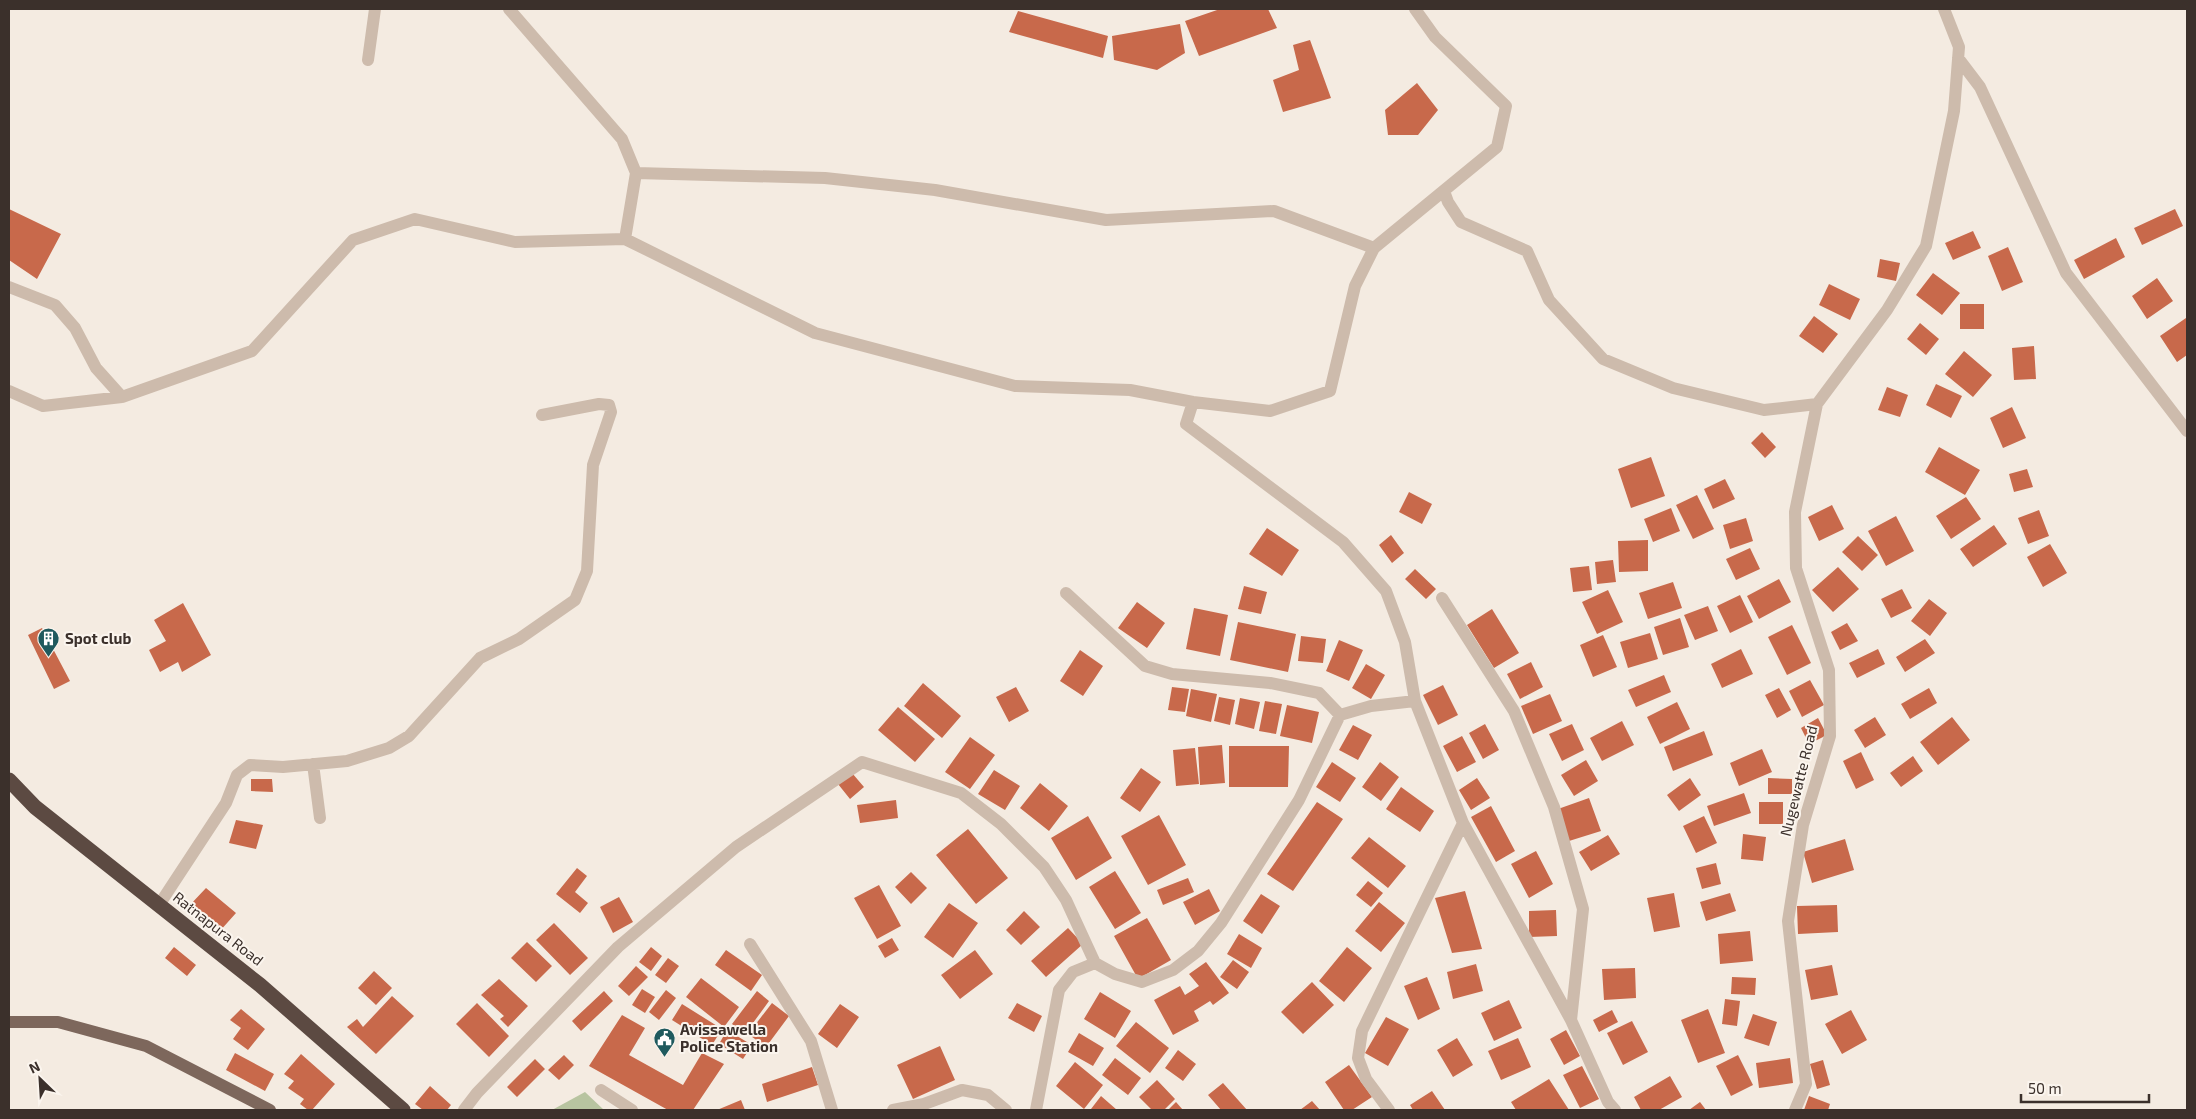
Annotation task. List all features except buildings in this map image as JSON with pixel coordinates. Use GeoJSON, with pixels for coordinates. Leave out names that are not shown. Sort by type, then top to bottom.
{"type":"FeatureCollection","features":[{"type":"Feature","properties":{"kind":"highway","name":"Ratnapura Road"},"geometry":{"type":"LineString","coordinates":[[9,780],[35,807],[260,985],[403,1110]]}},
{"type":"Feature","properties":{"kind":"main road"},"geometry":{"type":"LineString","coordinates":[[9,1022],[58,1022],[146,1046],[270,1110]]}},
{"type":"Feature","properties":{"kind":"street"},"geometry":{"type":"LineString","coordinates":[[368,60],[375,9]]}},
{"type":"Feature","properties":{"kind":"street"},"geometry":{"type":"LineString","coordinates":[[509,9],[622,139],[636,173],[625,239]]}},
{"type":"Feature","properties":{"kind":"street"},"geometry":{"type":"LineString","coordinates":[[9,391],[43,406],[122,397],[252,351],[353,240],[415,219],[515,242],[625,239],[815,333],[1015,386],[1130,390],[1193,402],[1270,412],[1330,391],[1355,286],[1374,248],[1446,197],[1497,147],[1506,106],[1435,37],[1414,9]]}},
{"type":"Feature","properties":{"kind":"street"},"geometry":{"type":"LineString","coordinates":[[1446,197],[1461,222],[1527,251],[1549,300],[1603,359],[1673,388],[1764,410],[1817,404],[1887,310],[1926,246],[1954,111],[1959,47],[1944,9]]}},
{"type":"Feature","properties":{"kind":"street"},"geometry":{"type":"LineString","coordinates":[[1958,58],[1980,87],[2066,273],[2187,431]]}},
{"type":"Feature","properties":{"kind":"street"},"geometry":{"type":"LineString","coordinates":[[636,173],[834,179],[935,190],[1106,220],[1274,211],[1374,248]]}},
{"type":"Feature","properties":{"kind":"street"},"geometry":{"type":"LineString","coordinates":[[9,287],[55,305],[75,328],[96,368],[122,397]]}},
{"type":"Feature","properties":{"kind":"street"},"geometry":{"type":"LineString","coordinates":[[1193,402],[1186,424],[1343,542],[1386,591],[1405,642],[1414,701],[1463,822],[1571,1020],[1608,1107]]}},
{"type":"Feature","properties":{"kind":"street"},"geometry":{"type":"LineString","coordinates":[[159,905],[226,803],[237,776],[250,765],[283,766],[347,761],[389,748],[409,736],[480,658],[519,639],[575,600],[587,571],[593,464],[611,412],[609,405],[599,404],[542,415]]}},
{"type":"Feature","properties":{"kind":"street","name":"Nugewatte Road"},"geometry":{"type":"LineString","coordinates":[[1796,1110],[1806,1084],[1788,921],[1803,824],[1830,736],[1829,670],[1796,568],[1795,512],[1817,404]]}},
{"type":"Feature","properties":{"kind":"street"},"geometry":{"type":"LineString","coordinates":[[1066,593],[1145,666],[1172,674],[1270,683],[1319,693],[1340,716]]}},
{"type":"Feature","properties":{"kind":"street"},"geometry":{"type":"LineString","coordinates":[[1442,598],[1514,712],[1554,807],[1583,909],[1571,1020]]}},
{"type":"Feature","properties":{"kind":"street"},"geometry":{"type":"LineString","coordinates":[[464,1110],[477,1093],[618,947],[736,847],[862,762],[961,793],[1001,824],[1044,867],[1066,900],[1095,963],[1115,974],[1142,982],[1173,970],[1198,951],[1221,923],[1299,800],[1340,716],[1371,706],[1414,701]]}},
{"type":"Feature","properties":{"kind":"street"},"geometry":{"type":"LineString","coordinates":[[313,764],[320,818]]}},
{"type":"Feature","properties":{"kind":"street"},"geometry":{"type":"LineString","coordinates":[[1389,1110],[1366,1079],[1358,1058],[1362,1031],[1463,822]]}},
{"type":"Feature","properties":{"kind":"street"},"geometry":{"type":"LineString","coordinates":[[750,944],[811,1041],[832,1110]]}},
{"type":"Feature","properties":{"kind":"street"},"geometry":{"type":"LineString","coordinates":[[1036,1110],[1059,990],[1073,972],[1095,963]]}},
{"type":"Feature","properties":{"kind":"street"},"geometry":{"type":"LineString","coordinates":[[601,1090],[632,1110]]}},
{"type":"Feature","properties":{"kind":"street"},"geometry":{"type":"LineString","coordinates":[[893,1110],[924,1104],[962,1090],[988,1095],[1006,1110]]}},
{"type":"Feature","properties":{"kind":"green space"},"geometry":{"type":"Polygon","coordinates":[[[585,1092],[604,1110],[552,1110],[585,1092]]]}},
{"type":"Feature","properties":{"kind":"place","name":"Spot club"},"geometry":{"type":"Point","coordinates":[49,658]}},
{"type":"Feature","properties":{"kind":"place","name":"Avissawella Police Station"},"geometry":{"type":"Point","coordinates":[664,1058]}}]}
